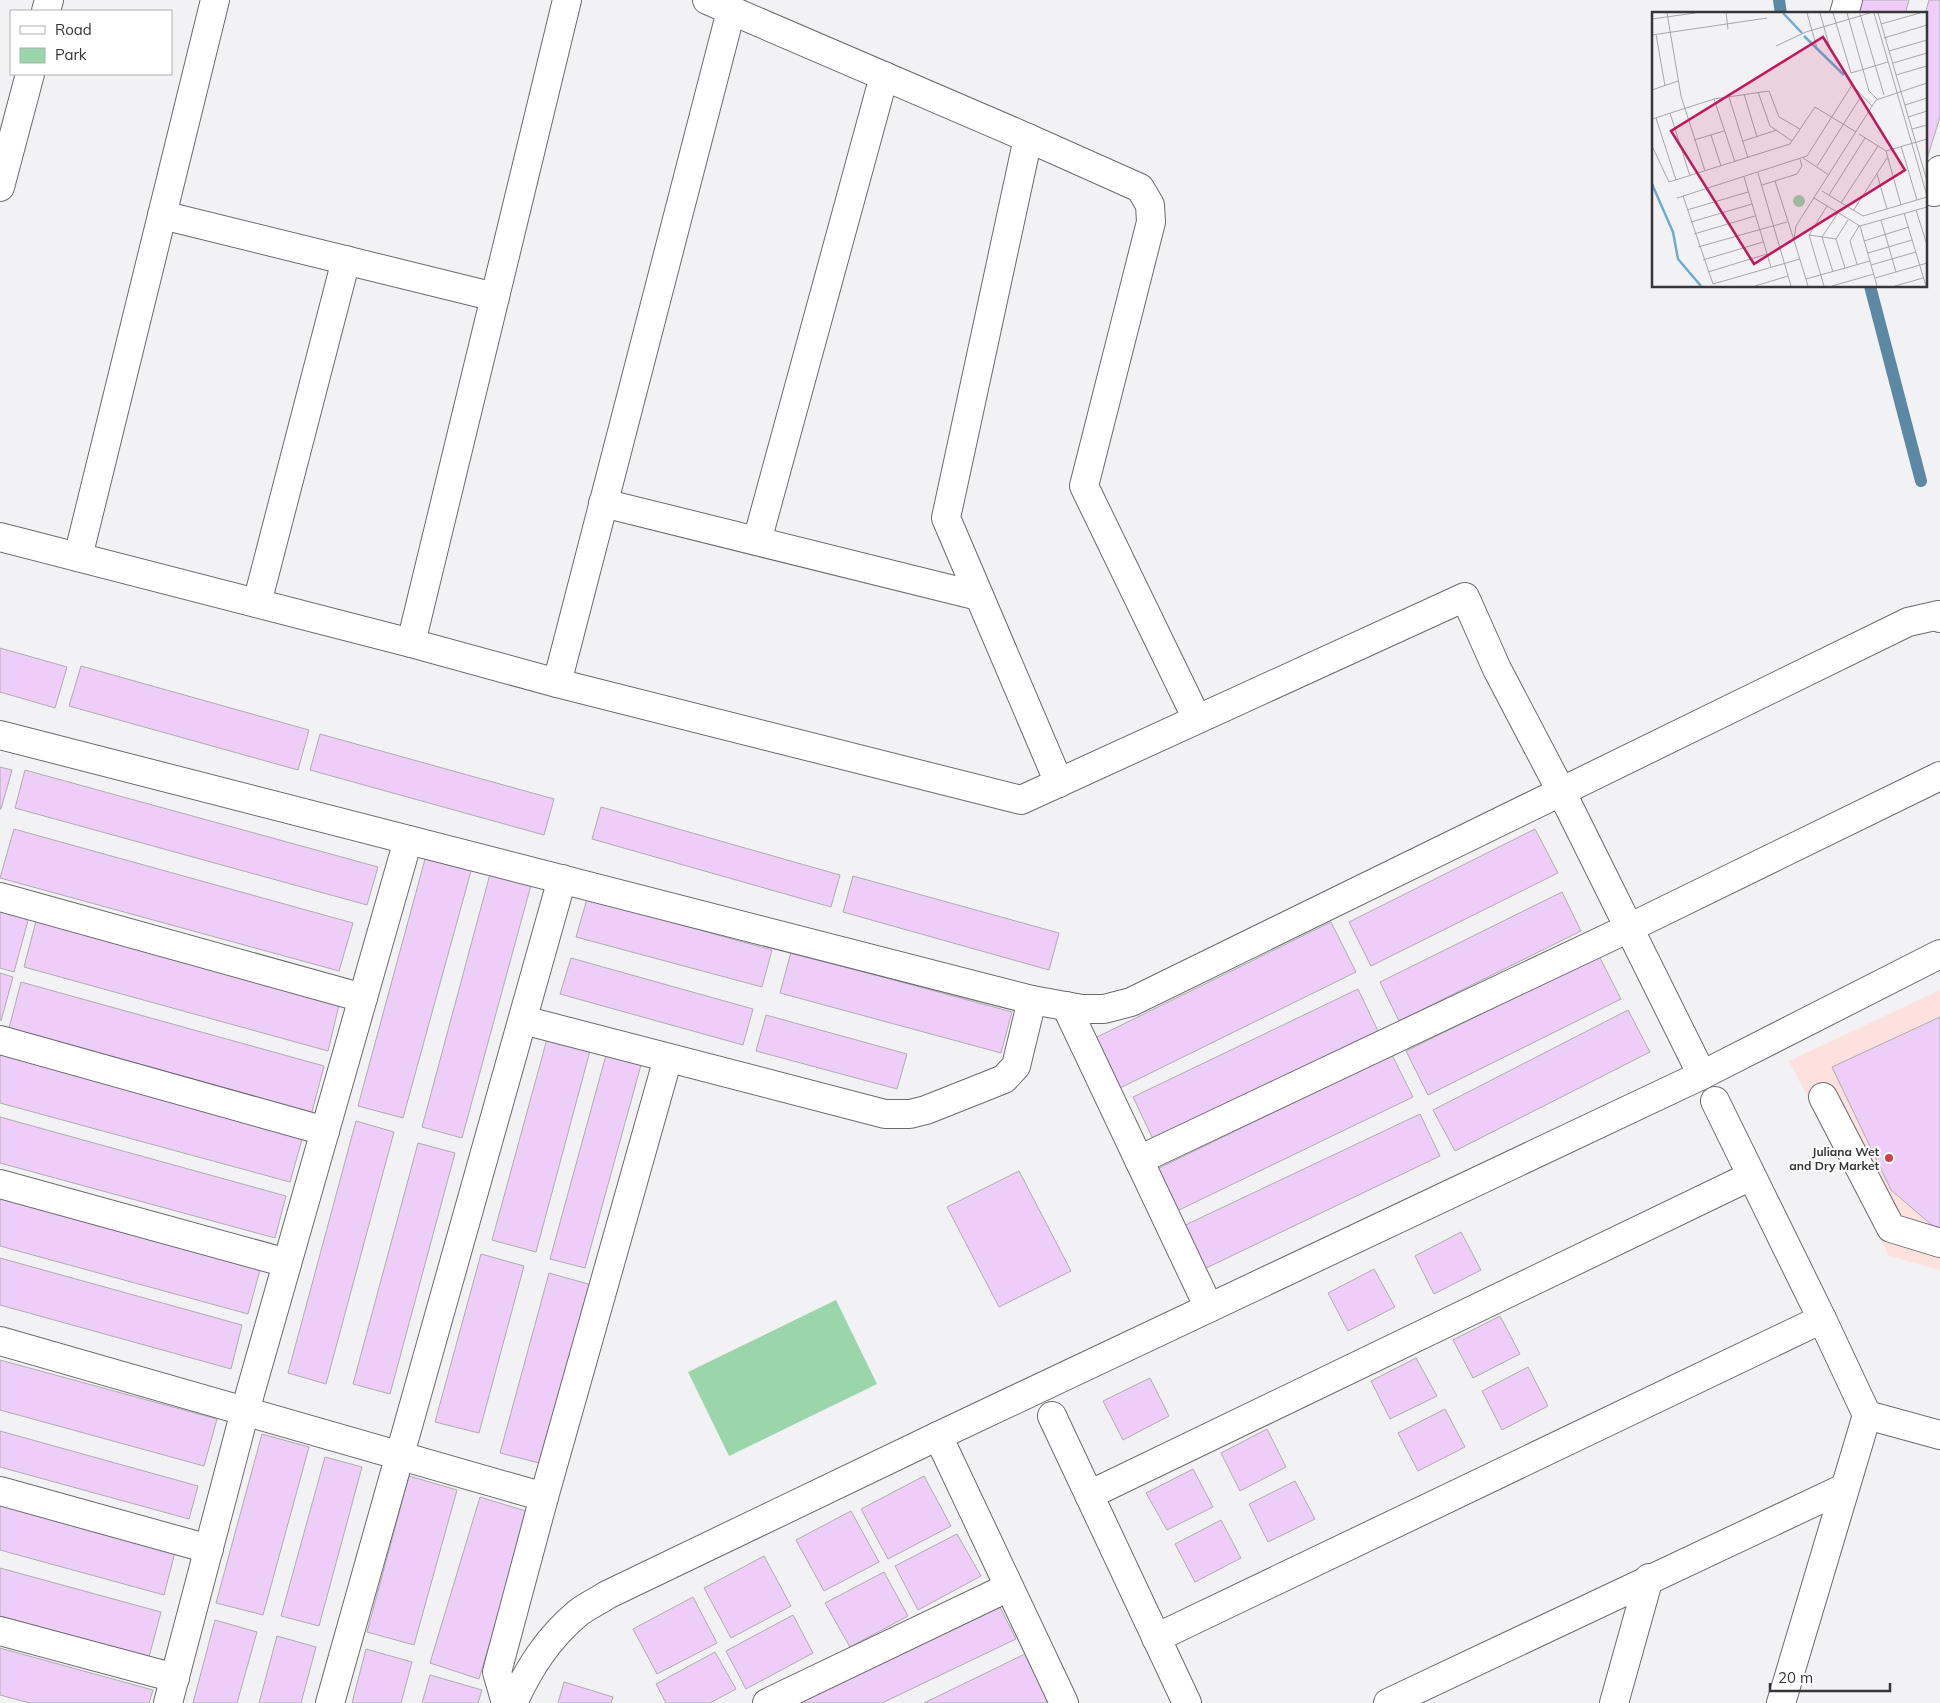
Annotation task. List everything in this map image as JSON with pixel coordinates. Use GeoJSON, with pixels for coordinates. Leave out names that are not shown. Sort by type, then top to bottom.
{"type":"FeatureCollection","features":[{"type":"Feature","properties":{"kind":"street"},"geometry":{"type":"LineString","coordinates":[[78,558],[215,0]]}},
{"type":"Feature","properties":{"kind":"street"},"geometry":{"type":"LineString","coordinates":[[411,643],[567,0]]}},
{"type":"Feature","properties":{"kind":"street"},"geometry":{"type":"LineString","coordinates":[[557,683],[603,503],[719,5],[1140,188],[1150,205],[1151,222],[1084,486],[1197,719]]}},
{"type":"Feature","properties":{"kind":"street"},"geometry":{"type":"LineString","coordinates":[[0,187],[30,75]]}},
{"type":"Feature","properties":{"kind":"street"},"geometry":{"type":"LineString","coordinates":[[757,541],[884,76]]}},
{"type":"Feature","properties":{"kind":"street"},"geometry":{"type":"LineString","coordinates":[[1028,138],[946,518],[1058,783]]}},
{"type":"Feature","properties":{"kind":"street"},"geometry":{"type":"LineString","coordinates":[[162,215],[495,297]]}},
{"type":"Feature","properties":{"kind":"street"},"geometry":{"type":"LineString","coordinates":[[257,603],[346,260]]}},
{"type":"Feature","properties":{"kind":"street"},"geometry":{"type":"LineString","coordinates":[[603,503],[978,596]]}},
{"type":"Feature","properties":{"kind":"street"},"geometry":{"type":"LineString","coordinates":[[0,537],[411,643],[557,683],[1021,800],[1465,597],[1498,669],[1562,792],[1702,1075]]}},
{"type":"Feature","properties":{"kind":"street"},"geometry":{"type":"LineString","coordinates":[[0,735],[1032,1000],[1082,1009],[1104,1009],[1131,1002],[1908,622],[1939,615],[1940,618]]}},
{"type":"Feature","properties":{"kind":"street"},"geometry":{"type":"LineString","coordinates":[[1139,1160],[1629,928],[1940,776]]}},
{"type":"Feature","properties":{"kind":"street"},"geometry":{"type":"LineString","coordinates":[[0,1631],[171,1690],[245,1411],[408,840]]}},
{"type":"Feature","properties":{"kind":"street"},"geometry":{"type":"LineString","coordinates":[[330,1703],[562,880]]}},
{"type":"Feature","properties":{"kind":"street"},"geometry":{"type":"LineString","coordinates":[[0,897],[363,998]]}},
{"type":"Feature","properties":{"kind":"street"},"geometry":{"type":"LineString","coordinates":[[513,1703],[527,1673],[552,1638],[579,1612],[607,1595],[938,1436],[1702,1075],[1940,954]]}},
{"type":"Feature","properties":{"kind":"street"},"geometry":{"type":"LineString","coordinates":[[523,1020],[885,1114],[910,1114],[926,1110],[1004,1079],[1011,1073],[1016,1066],[1032,1000]]}},
{"type":"Feature","properties":{"kind":"street"},"geometry":{"type":"LineString","coordinates":[[1066,1006],[1209,1308]]}},
{"type":"Feature","properties":{"kind":"street"},"geometry":{"type":"LineString","coordinates":[[0,1040],[325,1131]]}},
{"type":"Feature","properties":{"kind":"street"},"geometry":{"type":"LineString","coordinates":[[506,1703],[497,1672],[544,1497],[668,1058]]}},
{"type":"Feature","properties":{"kind":"street"},"geometry":{"type":"LineString","coordinates":[[1823,1097],[1891,1228],[1940,1243]]}},
{"type":"Feature","properties":{"kind":"street"},"geometry":{"type":"LineString","coordinates":[[1715,1101],[1867,1415],[1781,1703]]}},
{"type":"Feature","properties":{"kind":"street"},"geometry":{"type":"LineString","coordinates":[[1089,1495],[1751,1176]]}},
{"type":"Feature","properties":{"kind":"street"},"geometry":{"type":"LineString","coordinates":[[0,1184],[287,1263]]}},
{"type":"Feature","properties":{"kind":"street"},"geometry":{"type":"LineString","coordinates":[[1156,1638],[1822,1319]]}},
{"type":"Feature","properties":{"kind":"street"},"geometry":{"type":"LineString","coordinates":[[0,1341],[544,1497]]}},
{"type":"Feature","properties":{"kind":"street"},"geometry":{"type":"LineString","coordinates":[[1867,1415],[1940,1436]]}},
{"type":"Feature","properties":{"kind":"street"},"geometry":{"type":"LineString","coordinates":[[1052,1416],[1187,1703]]}},
{"type":"Feature","properties":{"kind":"street"},"geometry":{"type":"LineString","coordinates":[[938,1436],[1064,1703]]}},
{"type":"Feature","properties":{"kind":"street"},"geometry":{"type":"LineString","coordinates":[[1388,1703],[1844,1488]]}},
{"type":"Feature","properties":{"kind":"street"},"geometry":{"type":"LineString","coordinates":[[0,1491],[209,1549]]}},
{"type":"Feature","properties":{"kind":"street"},"geometry":{"type":"LineString","coordinates":[[1614,1703],[1650,1578]]}},
{"type":"Feature","properties":{"kind":"street"},"geometry":{"type":"LineString","coordinates":[[767,1703],[1009,1587]]}},
{"type":"Feature","properties":{"kind":"shaded area","name":"Juliana Wet and Dry Market"},"geometry":{"type":"Polygon","coordinates":[[[1940,990],[1940,1270],[1889,1256],[1789,1061],[1940,990]]]}},
{"type":"Feature","properties":{"kind":"green space"},"geometry":{"type":"Polygon","coordinates":[[[836,1300],[877,1384],[729,1456],[688,1372],[836,1300]]]}},
{"type":"Feature","properties":{"kind":"building"},"geometry":{"type":"Polygon","coordinates":[[[1861,0],[1909,0],[1906,12],[1858,12],[1861,0]]]}},
{"type":"Feature","properties":{"kind":"building"},"geometry":{"type":"Polygon","coordinates":[[[1929,0],[1940,0],[1940,117],[1928,156],[1928,12],[1926,12],[1929,0]]]}},
{"type":"Feature","properties":{"kind":"building"},"geometry":{"type":"Polygon","coordinates":[[[0,648],[67,667],[55,708],[0,692],[0,648]]]}},
{"type":"Feature","properties":{"kind":"building"},"geometry":{"type":"Polygon","coordinates":[[[81,666],[309,730],[298,770],[69,706],[81,666]]]}},
{"type":"Feature","properties":{"kind":"building"},"geometry":{"type":"Polygon","coordinates":[[[320,734],[554,799],[544,835],[310,770],[320,734]]]}},
{"type":"Feature","properties":{"kind":"building"},"geometry":{"type":"Polygon","coordinates":[[[0,767],[12,770],[1,809],[0,809],[0,767]]]}},
{"type":"Feature","properties":{"kind":"building"},"geometry":{"type":"Polygon","coordinates":[[[25,770],[378,867],[367,905],[15,808],[25,770]]]}},
{"type":"Feature","properties":{"kind":"building"},"geometry":{"type":"Polygon","coordinates":[[[601,807],[840,875],[831,907],[592,839],[601,807]]]}},
{"type":"Feature","properties":{"kind":"building"},"geometry":{"type":"Polygon","coordinates":[[[14,829],[353,923],[339,971],[0,878],[14,829]]]}},
{"type":"Feature","properties":{"kind":"building"},"geometry":{"type":"Polygon","coordinates":[[[1535,829],[1558,873],[1371,966],[1349,922],[1535,829]]]}},
{"type":"Feature","properties":{"kind":"building"},"geometry":{"type":"Polygon","coordinates":[[[425,859],[471,871],[403,1118],[358,1106],[425,859]]]}},
{"type":"Feature","properties":{"kind":"building"},"geometry":{"type":"Polygon","coordinates":[[[490,874],[531,885],[462,1138],[422,1127],[490,874]]]}},
{"type":"Feature","properties":{"kind":"building"},"geometry":{"type":"Polygon","coordinates":[[[853,876],[1059,933],[1049,970],[843,912],[853,876]]]}},
{"type":"Feature","properties":{"kind":"building"},"geometry":{"type":"Polygon","coordinates":[[[1562,892],[1581,931],[1399,1021],[1380,982],[1562,892]]]}},
{"type":"Feature","properties":{"kind":"building"},"geometry":{"type":"Polygon","coordinates":[[[587,899],[772,950],[762,987],[576,937],[587,899]]]}},
{"type":"Feature","properties":{"kind":"building"},"geometry":{"type":"Polygon","coordinates":[[[0,909],[29,917],[14,972],[0,968],[0,909]]]}},
{"type":"Feature","properties":{"kind":"building"},"geometry":{"type":"Polygon","coordinates":[[[36,921],[339,1005],[328,1051],[24,967],[36,921]]]}},
{"type":"Feature","properties":{"kind":"building"},"geometry":{"type":"Polygon","coordinates":[[[1331,922],[1356,972],[1118,1089],[1093,1039],[1331,922]]]}},
{"type":"Feature","properties":{"kind":"building"},"geometry":{"type":"Polygon","coordinates":[[[791,952],[1012,1012],[1001,1053],[780,993],[791,952]]]}},
{"type":"Feature","properties":{"kind":"building"},"geometry":{"type":"Polygon","coordinates":[[[1599,956],[1621,999],[1428,1095],[1406,1051],[1599,956]]]}},
{"type":"Feature","properties":{"kind":"building"},"geometry":{"type":"Polygon","coordinates":[[[571,958],[753,1009],[743,1045],[560,994],[571,958]]]}},
{"type":"Feature","properties":{"kind":"building"},"geometry":{"type":"Polygon","coordinates":[[[0,973],[13,977],[1,1021],[0,1020],[0,973]]]}},
{"type":"Feature","properties":{"kind":"building"},"geometry":{"type":"Polygon","coordinates":[[[21,982],[324,1066],[312,1112],[9,1028],[21,982]]]}},
{"type":"Feature","properties":{"kind":"building"},"geometry":{"type":"Polygon","coordinates":[[[1358,989],[1378,1031],[1153,1139],[1133,1097],[1358,989]]]}},
{"type":"Feature","properties":{"kind":"building"},"geometry":{"type":"Polygon","coordinates":[[[1628,1010],[1650,1052],[1455,1151],[1433,1110],[1628,1010]]]}},
{"type":"Feature","properties":{"kind":"building"},"geometry":{"type":"Polygon","coordinates":[[[766,1015],[907,1054],[897,1089],[756,1051],[766,1015]]]}},
{"type":"Feature","properties":{"kind":"building"},"geometry":{"type":"Polygon","coordinates":[[[1940,1017],[1940,1228],[1933,1226],[1891,1190],[1832,1067],[1940,1017]]]}},
{"type":"Feature","properties":{"kind":"building"},"geometry":{"type":"Polygon","coordinates":[[[547,1039],[590,1051],[536,1252],[492,1240],[547,1039]]]}},
{"type":"Feature","properties":{"kind":"building"},"geometry":{"type":"Polygon","coordinates":[[[0,1052],[303,1136],[290,1182],[0,1103],[0,1052]]]}},
{"type":"Feature","properties":{"kind":"building"},"geometry":{"type":"Polygon","coordinates":[[[606,1055],[641,1065],[585,1268],[550,1259],[606,1055]]]}},
{"type":"Feature","properties":{"kind":"building"},"geometry":{"type":"Polygon","coordinates":[[[1392,1055],[1413,1097],[1177,1211],[1157,1169],[1392,1055]]]}},
{"type":"Feature","properties":{"kind":"building"},"geometry":{"type":"Polygon","coordinates":[[[1420,1114],[1440,1156],[1200,1271],[1179,1228],[1420,1114]]]}},
{"type":"Feature","properties":{"kind":"building"},"geometry":{"type":"Polygon","coordinates":[[[0,1117],[286,1196],[275,1238],[0,1163],[0,1117]]]}},
{"type":"Feature","properties":{"kind":"building"},"geometry":{"type":"Polygon","coordinates":[[[356,1121],[394,1132],[326,1384],[288,1373],[356,1121]]]}},
{"type":"Feature","properties":{"kind":"building"},"geometry":{"type":"Polygon","coordinates":[[[418,1143],[455,1153],[390,1394],[353,1384],[418,1143]]]}},
{"type":"Feature","properties":{"kind":"building"},"geometry":{"type":"Polygon","coordinates":[[[1019,1171],[1071,1271],[999,1307],[947,1207],[1019,1171]]]}},
{"type":"Feature","properties":{"kind":"building"},"geometry":{"type":"Polygon","coordinates":[[[0,1199],[260,1270],[248,1314],[0,1246],[0,1199]]]}},
{"type":"Feature","properties":{"kind":"building"},"geometry":{"type":"Polygon","coordinates":[[[1461,1232],[1481,1270],[1434,1294],[1415,1256],[1461,1232]]]}},
{"type":"Feature","properties":{"kind":"building"},"geometry":{"type":"Polygon","coordinates":[[[481,1254],[524,1266],[479,1433],[435,1422],[481,1254]]]}},
{"type":"Feature","properties":{"kind":"building"},"geometry":{"type":"Polygon","coordinates":[[[0,1258],[242,1325],[231,1369],[0,1305],[0,1258]]]}},
{"type":"Feature","properties":{"kind":"building"},"geometry":{"type":"Polygon","coordinates":[[[1374,1269],[1395,1307],[1348,1331],[1328,1293],[1374,1269]]]}},
{"type":"Feature","properties":{"kind":"building"},"geometry":{"type":"Polygon","coordinates":[[[549,1273],[592,1285],[543,1464],[500,1453],[549,1273]]]}},
{"type":"Feature","properties":{"kind":"building"},"geometry":{"type":"Polygon","coordinates":[[[1500,1316],[1520,1354],[1473,1378],[1453,1340],[1500,1316]]]}},
{"type":"Feature","properties":{"kind":"building"},"geometry":{"type":"Polygon","coordinates":[[[1416,1358],[1437,1396],[1390,1419],[1371,1381],[1416,1358]]]}},
{"type":"Feature","properties":{"kind":"building"},"geometry":{"type":"Polygon","coordinates":[[[0,1360],[217,1419],[204,1466],[0,1410],[0,1360]]]}},
{"type":"Feature","properties":{"kind":"building"},"geometry":{"type":"Polygon","coordinates":[[[1528,1367],[1548,1406],[1502,1430],[1482,1391],[1528,1367]]]}},
{"type":"Feature","properties":{"kind":"building"},"geometry":{"type":"Polygon","coordinates":[[[1150,1378],[1169,1416],[1123,1440],[1103,1401],[1150,1378]]]}},
{"type":"Feature","properties":{"kind":"building"},"geometry":{"type":"Polygon","coordinates":[[[1445,1409],[1465,1447],[1418,1471],[1398,1433],[1445,1409]]]}},
{"type":"Feature","properties":{"kind":"building"},"geometry":{"type":"Polygon","coordinates":[[[1267,1429],[1286,1467],[1240,1491],[1221,1453],[1267,1429]]]}},
{"type":"Feature","properties":{"kind":"building"},"geometry":{"type":"Polygon","coordinates":[[[0,1431],[198,1486],[189,1519],[0,1467],[0,1431]]]}},
{"type":"Feature","properties":{"kind":"building"},"geometry":{"type":"Polygon","coordinates":[[[262,1434],[309,1447],[263,1615],[216,1603],[262,1434]]]}},
{"type":"Feature","properties":{"kind":"building"},"geometry":{"type":"Polygon","coordinates":[[[325,1457],[362,1467],[319,1626],[281,1616],[325,1457]]]}},
{"type":"Feature","properties":{"kind":"building"},"geometry":{"type":"Polygon","coordinates":[[[1193,1469],[1213,1507],[1167,1530],[1146,1493],[1193,1469]]]}},
{"type":"Feature","properties":{"kind":"building"},"geometry":{"type":"Polygon","coordinates":[[[409,1476],[457,1490],[414,1645],[367,1632],[409,1476]]]}},
{"type":"Feature","properties":{"kind":"building"},"geometry":{"type":"Polygon","coordinates":[[[924,1476],[951,1526],[888,1559],[861,1509],[924,1476]]]}},
{"type":"Feature","properties":{"kind":"building"},"geometry":{"type":"Polygon","coordinates":[[[1295,1481],[1315,1519],[1268,1542],[1249,1504],[1295,1481]]]}},
{"type":"Feature","properties":{"kind":"building"},"geometry":{"type":"Polygon","coordinates":[[[480,1497],[529,1512],[479,1679],[430,1663],[480,1497]]]}},
{"type":"Feature","properties":{"kind":"building"},"geometry":{"type":"Polygon","coordinates":[[[0,1504],[175,1552],[164,1595],[0,1550],[0,1504]]]}},
{"type":"Feature","properties":{"kind":"building"},"geometry":{"type":"Polygon","coordinates":[[[851,1511],[879,1562],[824,1591],[796,1540],[851,1511]]]}},
{"type":"Feature","properties":{"kind":"building"},"geometry":{"type":"Polygon","coordinates":[[[1221,1520],[1241,1558],[1195,1582],[1175,1544],[1221,1520]]]}},
{"type":"Feature","properties":{"kind":"building"},"geometry":{"type":"Polygon","coordinates":[[[957,1534],[981,1576],[918,1610],[895,1566],[957,1534]]]}},
{"type":"Feature","properties":{"kind":"building"},"geometry":{"type":"Polygon","coordinates":[[[764,1556],[791,1606],[731,1638],[704,1588],[764,1556]]]}},
{"type":"Feature","properties":{"kind":"building"},"geometry":{"type":"Polygon","coordinates":[[[0,1568],[161,1612],[149,1657],[0,1616],[0,1568]]]}},
{"type":"Feature","properties":{"kind":"building"},"geometry":{"type":"Polygon","coordinates":[[[884,1572],[908,1616],[850,1647],[825,1603],[884,1572]]]}},
{"type":"Feature","properties":{"kind":"building"},"geometry":{"type":"Polygon","coordinates":[[[693,1597],[717,1643],[657,1674],[633,1629],[693,1597]]]}},
{"type":"Feature","properties":{"kind":"building"},"geometry":{"type":"Polygon","coordinates":[[[995,1597],[1016,1639],[882,1703],[774,1703],[995,1597]]]}},
{"type":"Feature","properties":{"kind":"building"},"geometry":{"type":"Polygon","coordinates":[[[793,1615],[813,1653],[746,1689],[726,1651],[793,1615]]]}},
{"type":"Feature","properties":{"kind":"building"},"geometry":{"type":"Polygon","coordinates":[[[215,1620],[257,1632],[237,1703],[193,1703],[215,1620]]]}},
{"type":"Feature","properties":{"kind":"building"},"geometry":{"type":"Polygon","coordinates":[[[277,1636],[316,1647],[301,1703],[259,1703],[277,1636]]]}},
{"type":"Feature","properties":{"kind":"building"},"geometry":{"type":"Polygon","coordinates":[[[0,1648],[153,1690],[149,1703],[30,1703],[0,1695],[0,1648]]]}},
{"type":"Feature","properties":{"kind":"building"},"geometry":{"type":"Polygon","coordinates":[[[366,1649],[412,1662],[401,1703],[352,1703],[366,1649]]]}},
{"type":"Feature","properties":{"kind":"building"},"geometry":{"type":"Polygon","coordinates":[[[715,1652],[736,1689],[710,1703],[666,1703],[656,1684],[715,1652]]]}},
{"type":"Feature","properties":{"kind":"building"},"geometry":{"type":"Polygon","coordinates":[[[1025,1654],[1048,1701],[1044,1703],[924,1703],[1025,1654]]]}},
{"type":"Feature","properties":{"kind":"building"},"geometry":{"type":"Polygon","coordinates":[[[430,1675],[482,1690],[478,1703],[422,1703],[430,1675]]]}},
{"type":"Feature","properties":{"kind":"building"},"geometry":{"type":"Polygon","coordinates":[[[564,1682],[613,1697],[611,1703],[558,1703],[564,1682]]]}},
{"type":"Feature","properties":{"kind":"waterway"},"geometry":{"type":"LineString","coordinates":[[1779,0],[1781,12]]}},
{"type":"Feature","properties":{"kind":"waterway"},"geometry":{"type":"LineString","coordinates":[[1871,288],[1921,481]]}},
{"type":"Feature","properties":{"kind":"place","name":"Juliana Wet and Dry Market"},"geometry":{"type":"Point","coordinates":[1889,1158]}}]}
